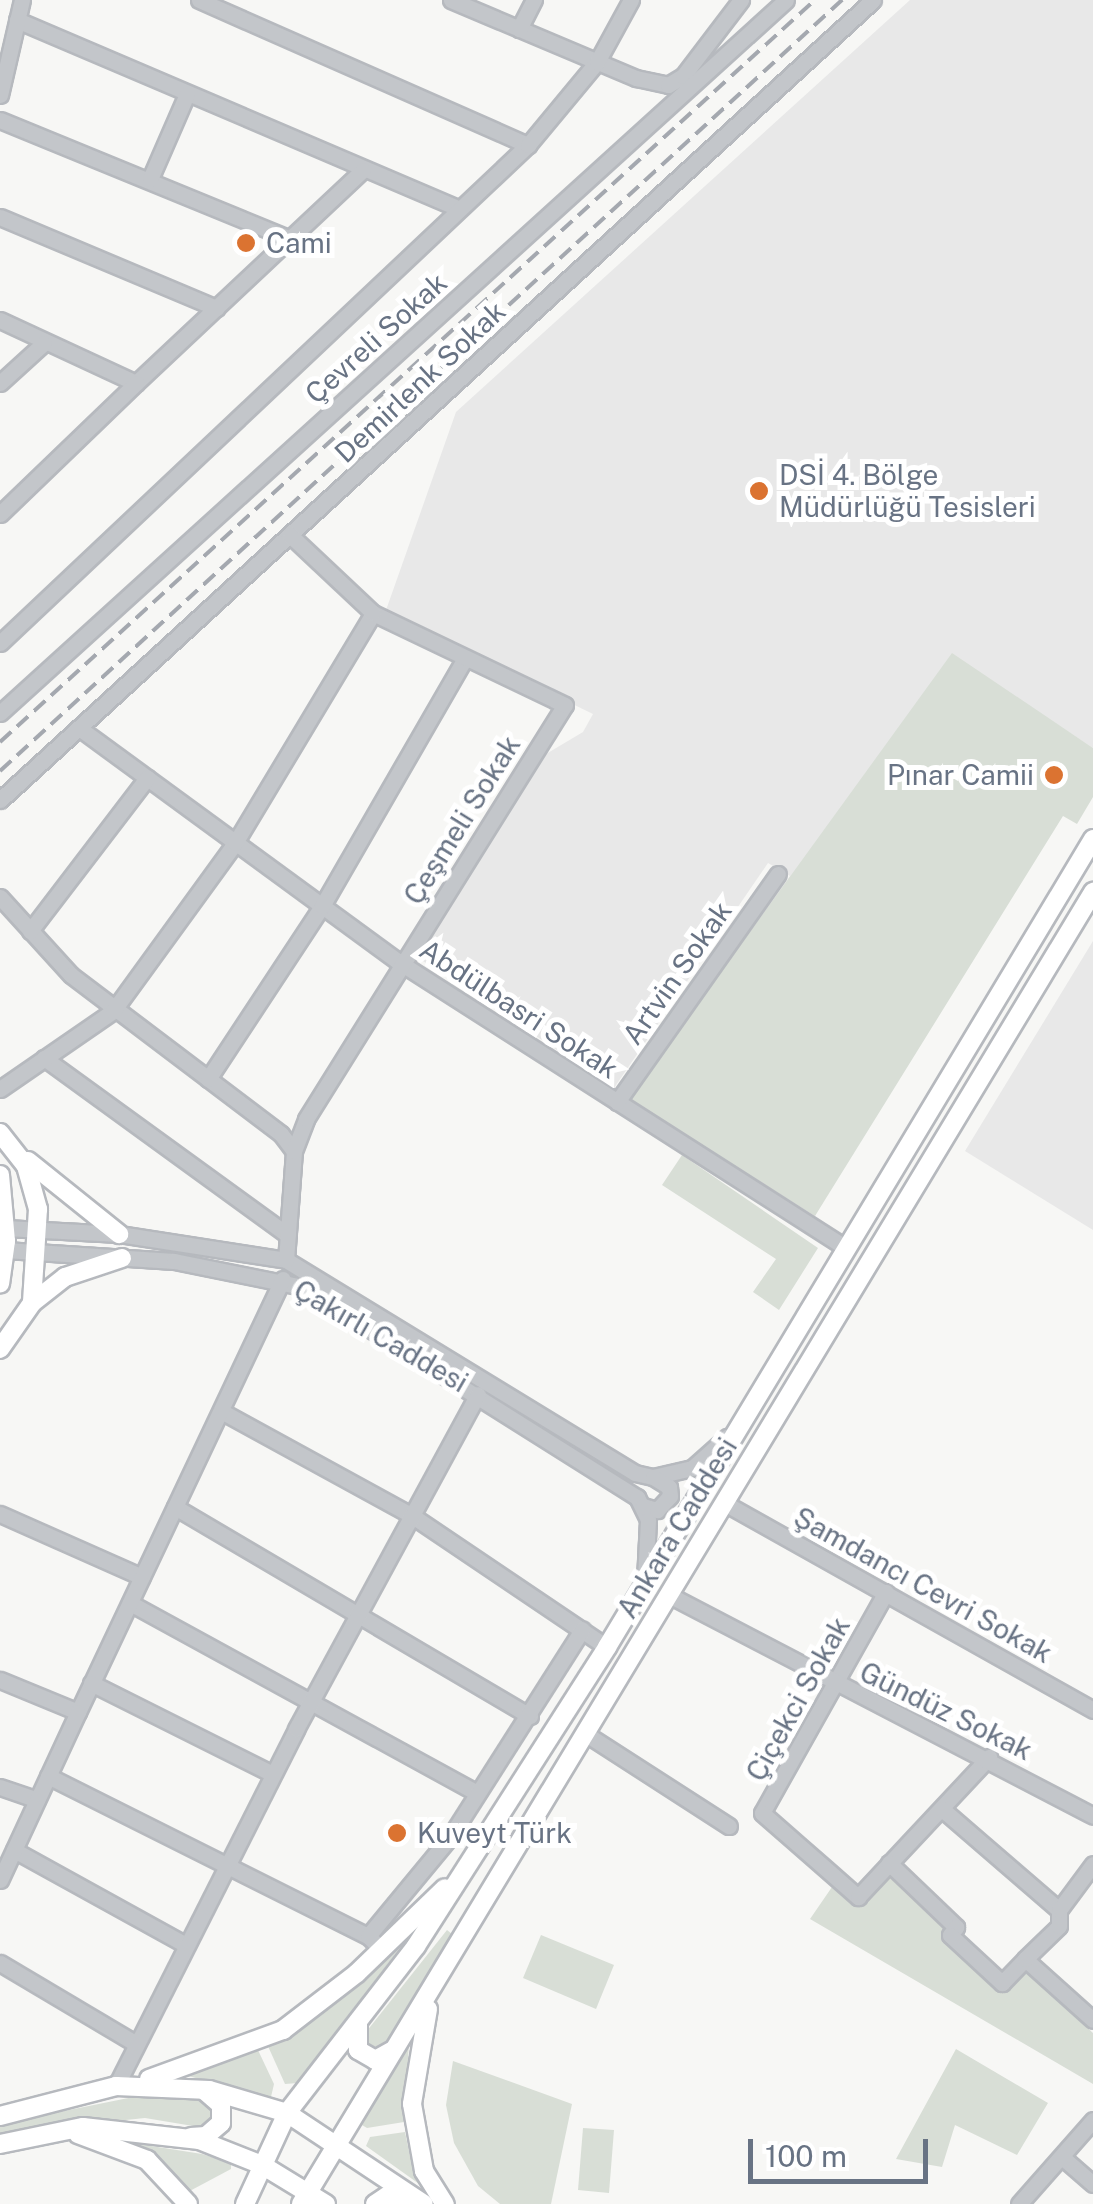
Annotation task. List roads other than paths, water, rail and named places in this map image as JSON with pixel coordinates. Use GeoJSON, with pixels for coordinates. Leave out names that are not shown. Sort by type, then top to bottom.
{"type":"FeatureCollection","features":[{"type":"Feature","properties":{"kind":"main road","name":"Ankara Caddesi"},"geometry":{"type":"LineString","coordinates":[[244,2204],[287,2113],[470,1864],[607,1648],[1093,840]]}},
{"type":"Feature","properties":{"kind":"main road","name":"Ankara Caddesi"},"geometry":{"type":"LineString","coordinates":[[304,2199],[728,1505],[1093,892]]}},
{"type":"Feature","properties":{"kind":"main road"},"geometry":{"type":"LineString","coordinates":[[0,1114],[36,1193],[38,1253],[32,1303]]}},
{"type":"Feature","properties":{"kind":"main road"},"geometry":{"type":"LineString","coordinates":[[0,1133],[20,1155],[119,1234]]}},
{"type":"Feature","properties":{"kind":"main road"},"geometry":{"type":"LineString","coordinates":[[0,1175],[5,1250],[0,1284]]}},
{"type":"Feature","properties":{"kind":"main road"},"geometry":{"type":"LineString","coordinates":[[0,1349],[32,1303],[64,1277],[122,1258]]}},
{"type":"Feature","properties":{"kind":"main road"},"geometry":{"type":"LineString","coordinates":[[0,2116],[138,2083],[283,2030],[375,1942],[470,1864]]}},
{"type":"Feature","properties":{"kind":"main road"},"geometry":{"type":"LineString","coordinates":[[436,1982],[415,2055],[412,2104],[424,2171],[445,2204]]}},
{"type":"Feature","properties":{"kind":"main road"},"geometry":{"type":"LineString","coordinates":[[358,2021],[354,2042],[367,2057],[384,2058],[396,2047]]}},
{"type":"Feature","properties":{"kind":"main road"},"geometry":{"type":"LineString","coordinates":[[138,2083],[198,2088],[287,2113],[338,2143],[422,2202]]}},
{"type":"Feature","properties":{"kind":"main road"},"geometry":{"type":"LineString","coordinates":[[186,2138],[206,2136],[221,2123],[216,2098],[198,2088]]}},
{"type":"Feature","properties":{"kind":"main road"},"geometry":{"type":"LineString","coordinates":[[0,2144],[58,2131],[140,2130],[186,2138],[262,2165],[304,2199],[326,2204]]}},
{"type":"Feature","properties":{"kind":"main road"},"geometry":{"type":"LineString","coordinates":[[58,2131],[122,2146],[148,2160],[188,2204]]}},
{"type":"Feature","properties":{"kind":"main road"},"geometry":{"type":"LineString","coordinates":[[375,2204],[397,2195],[422,2202]]}},
{"type":"Feature","properties":{"kind":"street"},"geometry":{"type":"LineString","coordinates":[[0,95],[22,0]]}},
{"type":"Feature","properties":{"kind":"street"},"geometry":{"type":"LineString","coordinates":[[199,0],[528,144]]}},
{"type":"Feature","properties":{"kind":"street"},"geometry":{"type":"LineString","coordinates":[[451,0],[674,90],[741,0]]}},
{"type":"Feature","properties":{"kind":"street"},"geometry":{"type":"LineString","coordinates":[[519,29],[534,0]]}},
{"type":"Feature","properties":{"kind":"street"},"geometry":{"type":"LineString","coordinates":[[0,643],[288,377],[528,144],[598,62],[632,0]]}},
{"type":"Feature","properties":{"kind":"street"},"geometry":{"type":"LineString","coordinates":[[762,23],[778,0]]}},
{"type":"Feature","properties":{"kind":"street","name":"Çevreli Sokak"},"geometry":{"type":"LineString","coordinates":[[0,713],[674,90],[786,0]]}},
{"type":"Feature","properties":{"kind":"street","name":"Demirlenk Sokak"},"geometry":{"type":"LineString","coordinates":[[0,800],[873,0]]}},
{"type":"Feature","properties":{"kind":"street"},"geometry":{"type":"LineString","coordinates":[[17,20],[458,208]]}},
{"type":"Feature","properties":{"kind":"street"},"geometry":{"type":"LineString","coordinates":[[150,179],[187,94]]}},
{"type":"Feature","properties":{"kind":"street"},"geometry":{"type":"LineString","coordinates":[[0,120],[290,239]]}},
{"type":"Feature","properties":{"kind":"street"},"geometry":{"type":"LineString","coordinates":[[0,514],[363,170]]}},
{"type":"Feature","properties":{"kind":"street"},"geometry":{"type":"LineString","coordinates":[[0,217],[217,308]]}},
{"type":"Feature","properties":{"kind":"street"},"geometry":{"type":"LineString","coordinates":[[0,320],[136,384]]}},
{"type":"Feature","properties":{"kind":"street"},"geometry":{"type":"LineString","coordinates":[[0,383],[44,344]]}},
{"type":"Feature","properties":{"kind":"street","name":"Çeşmeli Sokak"},"geometry":{"type":"LineString","coordinates":[[286,1260],[294,1151],[328,1081],[565,705],[464,662],[372,613],[290,535]]}},
{"type":"Feature","properties":{"kind":"street"},"geometry":{"type":"LineString","coordinates":[[0,1089],[113,1010],[235,843],[372,613]]}},
{"type":"Feature","properties":{"kind":"street"},"geometry":{"type":"LineString","coordinates":[[208,1079],[322,906],[464,662]]}},
{"type":"Feature","properties":{"kind":"street","name":"Abdülbasri Sokak"},"geometry":{"type":"LineString","coordinates":[[78,728],[402,964],[846,1248]]}},
{"type":"Feature","properties":{"kind":"street"},"geometry":{"type":"LineString","coordinates":[[30,932],[147,778]]}},
{"type":"Feature","properties":{"kind":"street","name":"Artvin Sokak"},"geometry":{"type":"LineString","coordinates":[[618,1102],[778,874]]}},
{"type":"Feature","properties":{"kind":"street"},"geometry":{"type":"LineString","coordinates":[[0,898],[30,932],[113,1010],[208,1079],[294,1151]]}},
{"type":"Feature","properties":{"kind":"street"},"geometry":{"type":"LineString","coordinates":[[44,1058],[288,1235]]}},
{"type":"Feature","properties":{"kind":"street","name":"Çakırlı Caddesi"},"geometry":{"type":"LineString","coordinates":[[4,1211],[38,1228],[119,1234],[286,1260],[635,1473],[652,1477]]}},
{"type":"Feature","properties":{"kind":"street","name":"Çakırlı Caddesi"},"geometry":{"type":"LineString","coordinates":[[5,1250],[122,1258],[283,1279],[478,1394],[626,1488],[643,1506]]}},
{"type":"Feature","properties":{"kind":"street"},"geometry":{"type":"LineString","coordinates":[[0,1880],[283,1279]]}},
{"type":"Feature","properties":{"kind":"street"},"geometry":{"type":"LineString","coordinates":[[116,2086],[134,2042],[273,1774],[478,1394]]}},
{"type":"Feature","properties":{"kind":"street"},"geometry":{"type":"LineString","coordinates":[[222,1411],[411,1515],[607,1648]]}},
{"type":"Feature","properties":{"kind":"street"},"geometry":{"type":"LineString","coordinates":[[652,1477],[692,1468],[737,1427]]}},
{"type":"Feature","properties":{"kind":"street"},"geometry":{"type":"LineString","coordinates":[[644,1585],[650,1542],[643,1506],[657,1510],[670,1496],[669,1486],[652,1477]]}},
{"type":"Feature","properties":{"kind":"street","name":"Şamdancı Cevri Sokak"},"geometry":{"type":"LineString","coordinates":[[728,1505],[1093,1710]]}},
{"type":"Feature","properties":{"kind":"street"},"geometry":{"type":"LineString","coordinates":[[176,1507],[360,1610],[530,1716]]}},
{"type":"Feature","properties":{"kind":"street"},"geometry":{"type":"LineString","coordinates":[[0,1514],[142,1577]]}},
{"type":"Feature","properties":{"kind":"street","name":"Çiçekci Sokak"},"geometry":{"type":"LineString","coordinates":[[886,1592],[762,1813],[858,1897],[989,1757]]}},
{"type":"Feature","properties":{"kind":"street","name":"Gündüz Sokak"},"geometry":{"type":"LineString","coordinates":[[670,1595],[836,1684],[989,1757],[1093,1816]]}},
{"type":"Feature","properties":{"kind":"street"},"geometry":{"type":"LineString","coordinates":[[130,1603],[478,1793]]}},
{"type":"Feature","properties":{"kind":"street"},"geometry":{"type":"LineString","coordinates":[[48,1776],[375,1942],[450,1837],[582,1630]]}},
{"type":"Feature","properties":{"kind":"street"},"geometry":{"type":"LineString","coordinates":[[0,1680],[78,1712]]}},
{"type":"Feature","properties":{"kind":"street"},"geometry":{"type":"LineString","coordinates":[[91,1683],[273,1774]]}},
{"type":"Feature","properties":{"kind":"street"},"geometry":{"type":"LineString","coordinates":[[586,1734],[729,1826]]}},
{"type":"Feature","properties":{"kind":"street"},"geometry":{"type":"LineString","coordinates":[[0,1787],[37,1800]]}},
{"type":"Feature","properties":{"kind":"street"},"geometry":{"type":"LineString","coordinates":[[942,1809],[1059,1910]]}},
{"type":"Feature","properties":{"kind":"street"},"geometry":{"type":"LineString","coordinates":[[14,1850],[186,1945]]}},
{"type":"Feature","properties":{"kind":"street"},"geometry":{"type":"LineString","coordinates":[[889,1863],[956,1926],[950,1936],[1002,1983],[1059,1926],[1059,1910],[1093,1864]]}},
{"type":"Feature","properties":{"kind":"street"},"geometry":{"type":"LineString","coordinates":[[1025,1959],[1093,2020]]}},
{"type":"Feature","properties":{"kind":"street"},"geometry":{"type":"LineString","coordinates":[[0,1964],[134,2042]]}},
{"type":"Feature","properties":{"kind":"street"},"geometry":{"type":"LineString","coordinates":[[1019,2204],[1093,2120]]}},
{"type":"Feature","properties":{"kind":"street"},"geometry":{"type":"LineString","coordinates":[[1062,2157],[1093,2184]]}},
{"type":"Feature","properties":{"kind":"railway"},"geometry":{"type":"LineString","coordinates":[[0,742],[815,0]]}},
{"type":"Feature","properties":{"kind":"railway"},"geometry":{"type":"LineString","coordinates":[[0,771],[842,0]]}},
{"type":"Feature","properties":{"kind":"place","name":"Cami"},"geometry":{"type":"Point","coordinates":[246,243]}},
{"type":"Feature","properties":{"kind":"place","name":"DSİ 4. Bölge Müdürlüğü Tesisleri"},"geometry":{"type":"Point","coordinates":[759,491]}},
{"type":"Feature","properties":{"kind":"place","name":"Pınar Camii"},"geometry":{"type":"Point","coordinates":[1054,775]}},
{"type":"Feature","properties":{"kind":"place","name":"Kuveyt Türk"},"geometry":{"type":"Point","coordinates":[397,1833]}}]}
